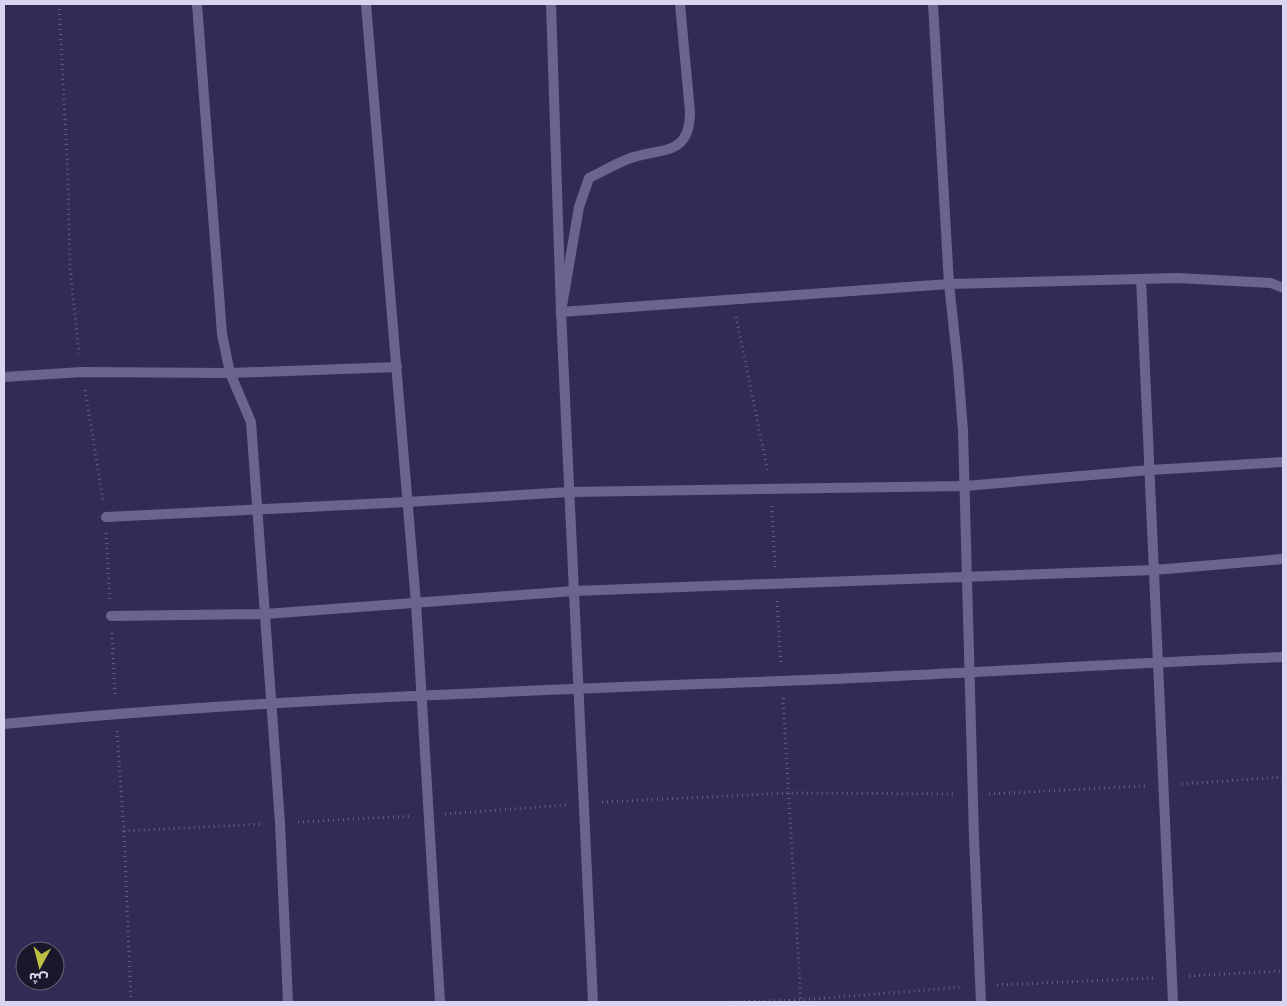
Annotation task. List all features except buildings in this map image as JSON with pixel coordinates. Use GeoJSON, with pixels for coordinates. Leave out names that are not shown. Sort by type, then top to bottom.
{"type":"FeatureCollection","features":[{"type":"Feature","properties":{"kind":"street"},"geometry":{"type":"LineString","coordinates":[[197,4],[222,334],[230,373],[251,422],[280,823],[288,1002]]}},
{"type":"Feature","properties":{"kind":"street"},"geometry":{"type":"LineString","coordinates":[[366,4],[416,603],[440,1002]]}},
{"type":"Feature","properties":{"kind":"street"},"geometry":{"type":"LineString","coordinates":[[551,4],[561,312],[593,1002]]}},
{"type":"Feature","properties":{"kind":"street"},"geometry":{"type":"LineString","coordinates":[[561,312],[578,206],[589,178],[628,158],[673,148],[684,140],[690,126],[680,4]]}},
{"type":"Feature","properties":{"kind":"street"},"geometry":{"type":"LineString","coordinates":[[933,4],[949,284],[963,431],[981,1002]]}},
{"type":"Feature","properties":{"kind":"street"},"geometry":{"type":"LineString","coordinates":[[561,312],[949,284],[1177,278],[1271,283],[1283,288]]}},
{"type":"Feature","properties":{"kind":"street"},"geometry":{"type":"LineString","coordinates":[[1141,279],[1173,1002]]}},
{"type":"Feature","properties":{"kind":"street"},"geometry":{"type":"LineString","coordinates":[[4,376],[82,372],[230,373],[397,366]]}},
{"type":"Feature","properties":{"kind":"street"},"geometry":{"type":"LineString","coordinates":[[106,517],[569,492],[964,486],[1150,470],[1283,462]]}},
{"type":"Feature","properties":{"kind":"street"},"geometry":{"type":"LineString","coordinates":[[111,616],[265,614],[574,591],[1154,570],[1283,559]]}},
{"type":"Feature","properties":{"kind":"street"},"geometry":{"type":"LineString","coordinates":[[4,724],[116,713],[422,696],[970,674],[1158,661],[1283,657]]}},
{"type":"Feature","properties":{"kind":"path"},"geometry":{"type":"LineString","coordinates":[[59,4],[68,176],[70,267],[77,345],[106,517],[124,831],[130,1002]]}},
{"type":"Feature","properties":{"kind":"path"},"geometry":{"type":"LineString","coordinates":[[733,299],[771,488],[801,1001]]}},
{"type":"Feature","properties":{"kind":"path"},"geometry":{"type":"LineString","coordinates":[[124,831],[429,816],[583,803],[788,793],[973,794],[1283,777]]}},
{"type":"Feature","properties":{"kind":"path"},"geometry":{"type":"LineString","coordinates":[[729,1002],[801,1001],[980,986],[1283,971]]}}]}
